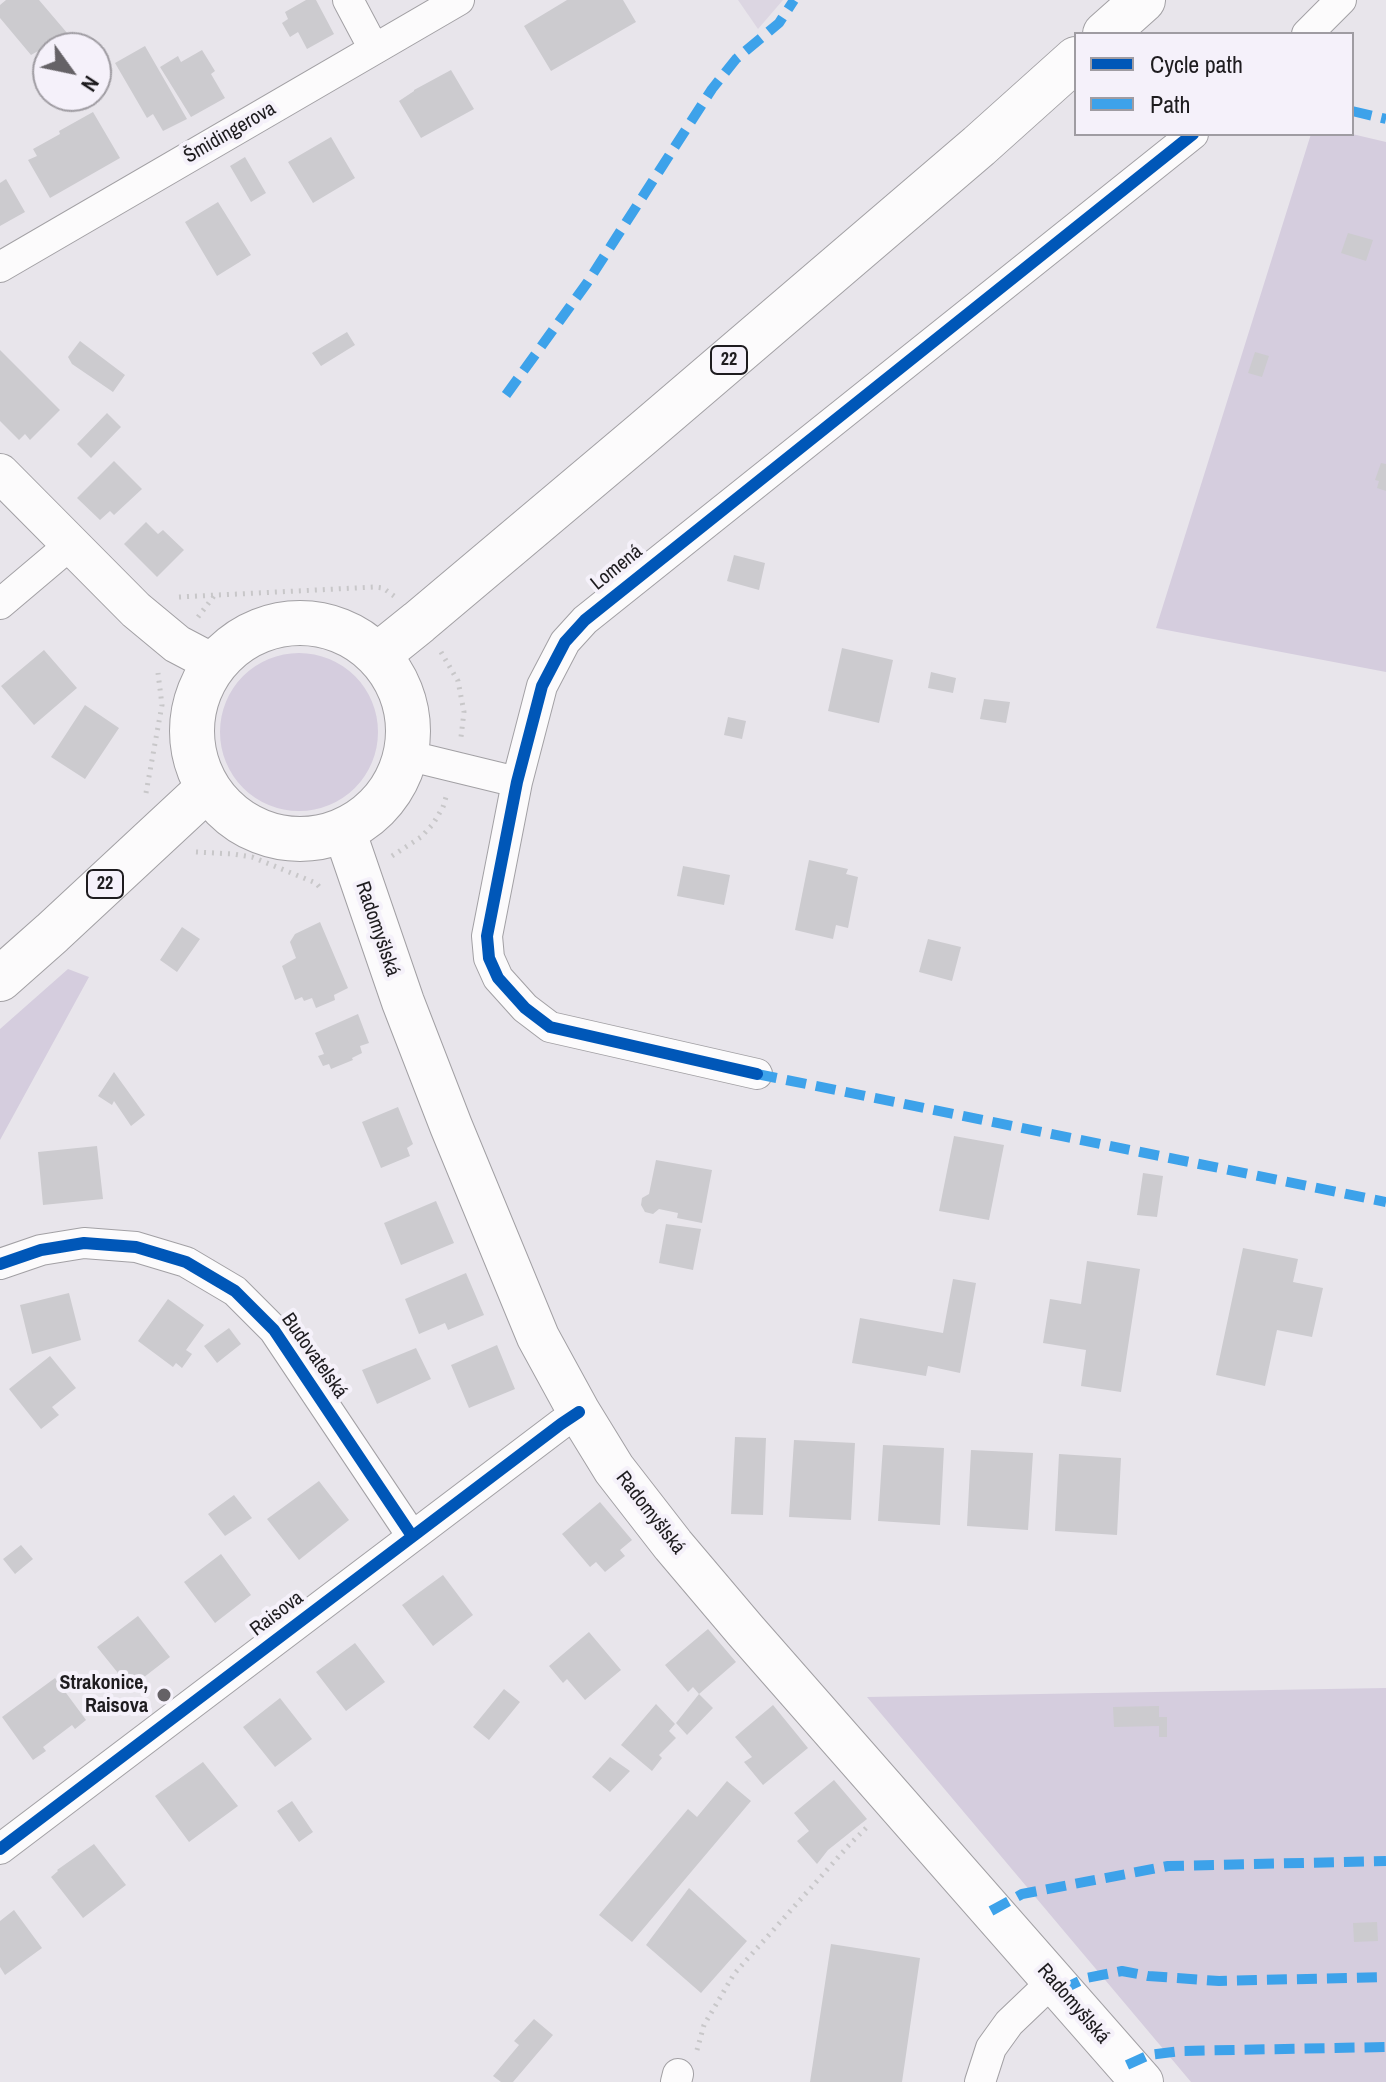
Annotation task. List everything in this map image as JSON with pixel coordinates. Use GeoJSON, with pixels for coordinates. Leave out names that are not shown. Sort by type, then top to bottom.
{"type":"FeatureCollection","features":[{"type":"Feature","properties":{"kind":"main road"},"geometry":{"type":"LineString","coordinates":[[1107,32],[1143,0]]}},
{"type":"Feature","properties":{"kind":"main road","name":"22"},"geometry":{"type":"LineString","coordinates":[[378,655],[701,384],[1074,61]]}},
{"type":"Feature","properties":{"kind":"main road"},"geometry":{"type":"LineString","coordinates":[[295,622],[325,625],[354,636],[378,655],[394,677],[404,702],[409,728],[406,755],[397,779],[384,800],[366,817],[344,830],[314,838],[283,838],[254,829],[228,812],[208,788],[197,764],[192,739],[193,712],[201,687],[215,664],[237,642],[264,628],[295,622]]}},
{"type":"Feature","properties":{"kind":"main road","name":"22"},"geometry":{"type":"LineString","coordinates":[[0,979],[208,788]]}},
{"type":"Feature","properties":{"kind":"main road","name":"Radomyšlská"},"geometry":{"type":"LineString","coordinates":[[344,830],[403,1002],[538,1337],[614,1469],[745,1630],[1142,2082]]}},
{"type":"Feature","properties":{"kind":"street"},"geometry":{"type":"LineString","coordinates":[[348,0],[374,49]]}},
{"type":"Feature","properties":{"kind":"street","name":"Šmidingerova"},"geometry":{"type":"LineString","coordinates":[[0,267],[459,0]]}},
{"type":"Feature","properties":{"kind":"street"},"geometry":{"type":"LineString","coordinates":[[1309,32],[1341,0]]}},
{"type":"Feature","properties":{"kind":"street","name":"Lomená"},"geometry":{"type":"LineString","coordinates":[[757,1074],[550,1027],[525,1008],[498,978],[489,958],[487,936],[517,782],[542,686],[565,642],[585,620],[1190,136]]}},
{"type":"Feature","properties":{"kind":"street"},"geometry":{"type":"LineString","coordinates":[[0,473],[136,610],[177,644],[215,664]]}},
{"type":"Feature","properties":{"kind":"street"},"geometry":{"type":"LineString","coordinates":[[0,604],[71,544]]}},
{"type":"Feature","properties":{"kind":"street"},"geometry":{"type":"LineString","coordinates":[[406,755],[517,782]]}},
{"type":"Feature","properties":{"kind":"street","name":"Budovatelská"},"geometry":{"type":"LineString","coordinates":[[0,1264],[41,1250],[84,1243],[136,1247],[186,1262],[235,1291],[274,1330],[412,1536]]}},
{"type":"Feature","properties":{"kind":"street","name":"Raisova"},"geometry":{"type":"LineString","coordinates":[[0,1849],[579,1412]]}},
{"type":"Feature","properties":{"kind":"street"},"geometry":{"type":"LineString","coordinates":[[980,2082],[991,2048],[1009,2023],[1053,1981]]}},
{"type":"Feature","properties":{"kind":"path"},"geometry":{"type":"LineString","coordinates":[[171,598],[383,588],[392,593],[419,622],[458,681],[464,712],[462,732],[443,807],[433,824],[415,842],[391,857]]}},
{"type":"Feature","properties":{"kind":"path"},"geometry":{"type":"LineString","coordinates":[[149,662],[158,673],[162,705],[146,792],[196,852],[252,857],[316,883],[326,895]]}},
{"type":"Feature","properties":{"kind":"path"},"geometry":{"type":"LineString","coordinates":[[677,2078],[693,2064],[704,2025],[734,1974],[875,1819]]}},
{"type":"Feature","properties":{"kind":"shaded area"},"geometry":{"type":"Polygon","coordinates":[[[738,0],[783,0],[758,29],[738,0]]]}},
{"type":"Feature","properties":{"kind":"shaded area"},"geometry":{"type":"Polygon","coordinates":[[[1354,134],[1386,142],[1386,672],[1156,628],[1310,136],[1354,134]]]}},
{"type":"Feature","properties":{"kind":"shaded area"},"geometry":{"type":"Polygon","coordinates":[[[299,653],[329,659],[355,676],[372,702],[378,732],[372,762],[355,788],[329,805],[299,811],[269,805],[243,788],[226,762],[220,732],[226,702],[243,676],[269,659],[299,653]]]}},
{"type":"Feature","properties":{"kind":"shaded area"},"geometry":{"type":"Polygon","coordinates":[[[68,969],[89,977],[0,1140],[0,1029],[68,969]]]}},
{"type":"Feature","properties":{"kind":"shaded area"},"geometry":{"type":"Polygon","coordinates":[[[1386,1688],[1386,2082],[1191,2082],[867,1697],[1386,1688]]]}},
{"type":"Feature","properties":{"kind":"building"},"geometry":{"type":"Polygon","coordinates":[[[6,0],[39,0],[66,32],[32,32],[31,55],[0,18],[0,5],[6,0]]]}},
{"type":"Feature","properties":{"kind":"building"},"geometry":{"type":"Polygon","coordinates":[[[306,0],[316,0],[334,34],[307,49],[298,32],[290,37],[282,23],[288,19],[285,12],[306,0]]]}},
{"type":"Feature","properties":{"kind":"building"},"geometry":{"type":"Polygon","coordinates":[[[567,0],[623,0],[636,22],[551,71],[524,26],[567,0]]]}},
{"type":"Feature","properties":{"kind":"building"},"geometry":{"type":"Polygon","coordinates":[[[145,46],[187,119],[163,131],[153,114],[147,118],[115,63],[145,46]]]}},
{"type":"Feature","properties":{"kind":"building"},"geometry":{"type":"Polygon","coordinates":[[[202,50],[215,71],[211,74],[225,98],[191,117],[160,67],[178,56],[181,62],[202,50]]]}},
{"type":"Feature","properties":{"kind":"building"},"geometry":{"type":"Polygon","coordinates":[[[451,70],[474,109],[421,138],[399,101],[451,70]]]}},
{"type":"Feature","properties":{"kind":"building"},"geometry":{"type":"Polygon","coordinates":[[[93,112],[120,158],[50,198],[28,160],[37,156],[33,149],[60,134],[59,131],[93,112]]]}},
{"type":"Feature","properties":{"kind":"building"},"geometry":{"type":"Polygon","coordinates":[[[331,137],[355,178],[313,203],[288,162],[331,137]]]}},
{"type":"Feature","properties":{"kind":"building"},"geometry":{"type":"Polygon","coordinates":[[[245,157],[266,193],[251,202],[230,166],[245,157]]]}},
{"type":"Feature","properties":{"kind":"building"},"geometry":{"type":"Polygon","coordinates":[[[6,179],[25,212],[0,226],[0,183],[6,179]]]}},
{"type":"Feature","properties":{"kind":"building"},"geometry":{"type":"Polygon","coordinates":[[[218,202],[251,255],[217,276],[185,222],[218,202]]]}},
{"type":"Feature","properties":{"kind":"building"},"geometry":{"type":"Polygon","coordinates":[[[1348,233],[1373,240],[1366,261],[1341,253],[1348,233]]]}},
{"type":"Feature","properties":{"kind":"building"},"geometry":{"type":"Polygon","coordinates":[[[347,332],[355,345],[321,366],[312,353],[347,332]]]}},
{"type":"Feature","properties":{"kind":"building"},"geometry":{"type":"Polygon","coordinates":[[[80,341],[125,375],[113,392],[72,364],[68,357],[80,341]]]}},
{"type":"Feature","properties":{"kind":"building"},"geometry":{"type":"Polygon","coordinates":[[[0,350],[60,410],[30,440],[25,434],[19,440],[0,421],[0,350]]]}},
{"type":"Feature","properties":{"kind":"building"},"geometry":{"type":"Polygon","coordinates":[[[1255,352],[1269,356],[1262,377],[1248,373],[1255,352]]]}},
{"type":"Feature","properties":{"kind":"building"},"geometry":{"type":"Polygon","coordinates":[[[107,413],[121,427],[91,458],[77,444],[107,413]]]}},
{"type":"Feature","properties":{"kind":"building"},"geometry":{"type":"Polygon","coordinates":[[[114,461],[142,489],[114,515],[110,511],[100,520],[77,498],[114,461]]]}},
{"type":"Feature","properties":{"kind":"building"},"geometry":{"type":"Polygon","coordinates":[[[1381,463],[1386,464],[1386,491],[1377,488],[1379,481],[1375,480],[1381,463]]]}},
{"type":"Feature","properties":{"kind":"building"},"geometry":{"type":"Polygon","coordinates":[[[146,522],[158,534],[163,530],[184,550],[157,577],[124,544],[146,522]]]}},
{"type":"Feature","properties":{"kind":"building"},"geometry":{"type":"Polygon","coordinates":[[[734,555],[765,563],[759,590],[727,581],[734,555]]]}},
{"type":"Feature","properties":{"kind":"building"},"geometry":{"type":"Polygon","coordinates":[[[842,648],[893,660],[879,723],[828,711],[842,648]]]}},
{"type":"Feature","properties":{"kind":"building"},"geometry":{"type":"Polygon","coordinates":[[[44,650],[77,688],[34,725],[1,686],[44,650]]]}},
{"type":"Feature","properties":{"kind":"building"},"geometry":{"type":"Polygon","coordinates":[[[931,672],[956,678],[953,693],[928,688],[931,672]]]}},
{"type":"Feature","properties":{"kind":"building"},"geometry":{"type":"Polygon","coordinates":[[[984,699],[1010,702],[1006,723],[980,719],[984,699]]]}},
{"type":"Feature","properties":{"kind":"building"},"geometry":{"type":"Polygon","coordinates":[[[85,705],[119,728],[85,779],[51,757],[85,705]]]}},
{"type":"Feature","properties":{"kind":"building"},"geometry":{"type":"Polygon","coordinates":[[[728,717],[746,721],[742,739],[724,735],[728,717]]]}},
{"type":"Feature","properties":{"kind":"building"},"geometry":{"type":"Polygon","coordinates":[[[809,860],[848,869],[846,874],[858,877],[848,928],[836,925],[833,939],[795,930],[809,860]]]}},
{"type":"Feature","properties":{"kind":"building"},"geometry":{"type":"Polygon","coordinates":[[[683,866],[730,875],[724,905],[677,896],[683,866]]]}},
{"type":"Feature","properties":{"kind":"building"},"geometry":{"type":"Polygon","coordinates":[[[320,922],[348,988],[334,995],[335,1000],[316,1008],[312,998],[295,1000],[282,966],[296,958],[290,942],[295,934],[320,922]]]}},
{"type":"Feature","properties":{"kind":"building"},"geometry":{"type":"Polygon","coordinates":[[[182,927],[200,939],[177,972],[160,960],[182,927]]]}},
{"type":"Feature","properties":{"kind":"building"},"geometry":{"type":"Polygon","coordinates":[[[928,939],[961,947],[952,981],[919,972],[928,939]]]}},
{"type":"Feature","properties":{"kind":"building"},"geometry":{"type":"Polygon","coordinates":[[[358,1014],[369,1043],[360,1046],[362,1053],[353,1060],[331,1069],[329,1064],[323,1066],[318,1056],[324,1054],[315,1033],[358,1014]]]}},
{"type":"Feature","properties":{"kind":"building"},"geometry":{"type":"Polygon","coordinates":[[[114,1072],[145,1115],[131,1126],[114,1101],[112,1105],[98,1096],[114,1072]]]}},
{"type":"Feature","properties":{"kind":"building"},"geometry":{"type":"Polygon","coordinates":[[[398,1107],[413,1144],[407,1148],[410,1156],[381,1168],[362,1122],[398,1107]]]}},
{"type":"Feature","properties":{"kind":"building"},"geometry":{"type":"Polygon","coordinates":[[[954,1136],[1004,1145],[989,1220],[939,1211],[954,1136]]]}},
{"type":"Feature","properties":{"kind":"building"},"geometry":{"type":"Polygon","coordinates":[[[97,1146],[103,1199],[43,1205],[38,1152],[97,1146]]]}},
{"type":"Feature","properties":{"kind":"building"},"geometry":{"type":"Polygon","coordinates":[[[656,1160],[712,1170],[702,1223],[677,1218],[678,1213],[659,1209],[653,1214],[645,1212],[641,1205],[642,1198],[649,1194],[656,1160]]]}},
{"type":"Feature","properties":{"kind":"building"},"geometry":{"type":"Polygon","coordinates":[[[1143,1173],[1163,1176],[1157,1217],[1137,1215],[1143,1173]]]}},
{"type":"Feature","properties":{"kind":"building"},"geometry":{"type":"Polygon","coordinates":[[[436,1201],[454,1243],[401,1265],[384,1223],[436,1201]]]}},
{"type":"Feature","properties":{"kind":"building"},"geometry":{"type":"Polygon","coordinates":[[[666,1224],[701,1229],[693,1270],[659,1263],[666,1224]]]}},
{"type":"Feature","properties":{"kind":"building"},"geometry":{"type":"Polygon","coordinates":[[[1243,1248],[1298,1259],[1293,1282],[1323,1288],[1312,1337],[1277,1330],[1265,1386],[1216,1375],[1243,1248]]]}},
{"type":"Feature","properties":{"kind":"building"},"geometry":{"type":"Polygon","coordinates":[[[1087,1261],[1140,1269],[1121,1392],[1081,1386],[1086,1350],[1043,1343],[1050,1299],[1081,1304],[1087,1261]]]}},
{"type":"Feature","properties":{"kind":"building"},"geometry":{"type":"Polygon","coordinates":[[[466,1273],[484,1315],[448,1330],[445,1323],[419,1334],[405,1299],[466,1273]]]}},
{"type":"Feature","properties":{"kind":"building"},"geometry":{"type":"Polygon","coordinates":[[[953,1279],[976,1283],[960,1373],[928,1366],[926,1376],[852,1363],[860,1318],[943,1333],[953,1279]]]}},
{"type":"Feature","properties":{"kind":"building"},"geometry":{"type":"Polygon","coordinates":[[[69,1293],[81,1340],[32,1354],[20,1305],[69,1293]]]}},
{"type":"Feature","properties":{"kind":"building"},"geometry":{"type":"Polygon","coordinates":[[[168,1299],[204,1325],[186,1350],[192,1354],[182,1368],[176,1363],[173,1367],[138,1341],[168,1299]]]}},
{"type":"Feature","properties":{"kind":"building"},"geometry":{"type":"Polygon","coordinates":[[[229,1328],[241,1344],[217,1363],[204,1346],[229,1328]]]}},
{"type":"Feature","properties":{"kind":"building"},"geometry":{"type":"Polygon","coordinates":[[[497,1345],[515,1389],[469,1408],[451,1365],[497,1345]]]}},
{"type":"Feature","properties":{"kind":"building"},"geometry":{"type":"Polygon","coordinates":[[[416,1348],[431,1379],[377,1404],[362,1370],[416,1348]]]}},
{"type":"Feature","properties":{"kind":"building"},"geometry":{"type":"Polygon","coordinates":[[[50,1356],[76,1388],[52,1407],[59,1415],[41,1429],[9,1389],[50,1356]]]}},
{"type":"Feature","properties":{"kind":"building"},"geometry":{"type":"Polygon","coordinates":[[[735,1437],[766,1438],[763,1515],[731,1514],[735,1437]]]}},
{"type":"Feature","properties":{"kind":"building"},"geometry":{"type":"Polygon","coordinates":[[[794,1440],[855,1443],[851,1520],[789,1517],[794,1440]]]}},
{"type":"Feature","properties":{"kind":"building"},"geometry":{"type":"Polygon","coordinates":[[[883,1445],[944,1448],[940,1525],[878,1521],[883,1445]]]}},
{"type":"Feature","properties":{"kind":"building"},"geometry":{"type":"Polygon","coordinates":[[[971,1450],[1033,1453],[1028,1530],[967,1526],[971,1450]]]}},
{"type":"Feature","properties":{"kind":"building"},"geometry":{"type":"Polygon","coordinates":[[[1059,1454],[1121,1458],[1117,1535],[1055,1531],[1059,1454]]]}},
{"type":"Feature","properties":{"kind":"building"},"geometry":{"type":"Polygon","coordinates":[[[319,1481],[349,1520],[299,1560],[267,1519],[319,1481]]]}},
{"type":"Feature","properties":{"kind":"building"},"geometry":{"type":"Polygon","coordinates":[[[234,1495],[252,1518],[225,1536],[208,1514],[234,1495]]]}},
{"type":"Feature","properties":{"kind":"building"},"geometry":{"type":"Polygon","coordinates":[[[600,1502],[632,1540],[620,1550],[625,1556],[605,1572],[596,1562],[590,1567],[562,1534],[600,1502]]]}},
{"type":"Feature","properties":{"kind":"building"},"geometry":{"type":"Polygon","coordinates":[[[21,1545],[33,1559],[15,1574],[3,1559],[21,1545]]]}},
{"type":"Feature","properties":{"kind":"building"},"geometry":{"type":"Polygon","coordinates":[[[221,1554],[251,1595],[215,1623],[184,1582],[221,1554]]]}},
{"type":"Feature","properties":{"kind":"building"},"geometry":{"type":"Polygon","coordinates":[[[443,1575],[473,1615],[433,1646],[402,1605],[443,1575]]]}},
{"type":"Feature","properties":{"kind":"building"},"geometry":{"type":"Polygon","coordinates":[[[138,1616],[170,1657],[130,1688],[97,1647],[138,1616]]]}},
{"type":"Feature","properties":{"kind":"building"},"geometry":{"type":"Polygon","coordinates":[[[708,1629],[736,1662],[699,1694],[693,1687],[688,1692],[665,1665],[708,1629]]]}},
{"type":"Feature","properties":{"kind":"building"},"geometry":{"type":"Polygon","coordinates":[[[589,1632],[621,1670],[585,1700],[567,1679],[563,1683],[549,1666],[589,1632]]]}},
{"type":"Feature","properties":{"kind":"building"},"geometry":{"type":"Polygon","coordinates":[[[355,1643],[385,1682],[346,1711],[316,1672],[355,1643]]]}},
{"type":"Feature","properties":{"kind":"building"},"geometry":{"type":"Polygon","coordinates":[[[55,1678],[86,1720],[75,1729],[72,1725],[43,1747],[46,1751],[33,1760],[2,1717],[55,1678]]]}},
{"type":"Feature","properties":{"kind":"building"},"geometry":{"type":"Polygon","coordinates":[[[504,1689],[520,1702],[489,1740],[473,1727],[504,1689]]]}},
{"type":"Feature","properties":{"kind":"building"},"geometry":{"type":"Polygon","coordinates":[[[699,1694],[713,1708],[687,1735],[676,1723],[699,1694]]]}},
{"type":"Feature","properties":{"kind":"building"},"geometry":{"type":"Polygon","coordinates":[[[280,1698],[312,1739],[275,1767],[243,1727],[280,1698]]]}},
{"type":"Feature","properties":{"kind":"building"},"geometry":{"type":"Polygon","coordinates":[[[656,1704],[675,1724],[669,1731],[676,1738],[659,1755],[662,1758],[652,1771],[621,1745],[656,1704]]]}},
{"type":"Feature","properties":{"kind":"building"},"geometry":{"type":"Polygon","coordinates":[[[773,1705],[808,1748],[763,1785],[744,1762],[752,1757],[735,1737],[773,1705]]]}},
{"type":"Feature","properties":{"kind":"building"},"geometry":{"type":"Polygon","coordinates":[[[1159,1706],[1159,1717],[1167,1717],[1167,1737],[1159,1737],[1159,1726],[1114,1727],[1113,1707],[1159,1706]]]}},
{"type":"Feature","properties":{"kind":"building"},"geometry":{"type":"Polygon","coordinates":[[[610,1757],[630,1771],[610,1792],[592,1777],[610,1757]]]}},
{"type":"Feature","properties":{"kind":"building"},"geometry":{"type":"Polygon","coordinates":[[[203,1762],[238,1806],[189,1842],[155,1796],[203,1762]]]}},
{"type":"Feature","properties":{"kind":"building"},"geometry":{"type":"Polygon","coordinates":[[[834,1780],[867,1819],[828,1850],[817,1864],[797,1841],[809,1831],[794,1813],[834,1780]]]}},
{"type":"Feature","properties":{"kind":"building"},"geometry":{"type":"Polygon","coordinates":[[[727,1781],[751,1801],[632,1942],[599,1915],[688,1809],[697,1817],[727,1781]]]}},
{"type":"Feature","properties":{"kind":"building"},"geometry":{"type":"Polygon","coordinates":[[[292,1801],[313,1832],[299,1842],[277,1811],[292,1801]]]}},
{"type":"Feature","properties":{"kind":"building"},"geometry":{"type":"Polygon","coordinates":[[[94,1844],[126,1885],[83,1918],[51,1877],[94,1844]]]}},
{"type":"Feature","properties":{"kind":"building"},"geometry":{"type":"Polygon","coordinates":[[[689,1888],[747,1941],[701,1993],[646,1945],[689,1888]]]}},
{"type":"Feature","properties":{"kind":"building"},"geometry":{"type":"Polygon","coordinates":[[[14,1910],[42,1948],[5,1975],[0,1967],[0,1921],[14,1910]]]}},
{"type":"Feature","properties":{"kind":"building"},"geometry":{"type":"Polygon","coordinates":[[[1377,1922],[1378,1941],[1354,1942],[1353,1923],[1377,1922]]]}},
{"type":"Feature","properties":{"kind":"building"},"geometry":{"type":"Polygon","coordinates":[[[831,1944],[920,1958],[902,2082],[810,2082],[831,1944]]]}},
{"type":"Feature","properties":{"kind":"building"},"geometry":{"type":"Polygon","coordinates":[[[534,2019],[553,2035],[513,2082],[501,2082],[493,2076],[519,2045],[514,2041],[534,2019]]]}},
{"type":"Feature","properties":{"kind":"marked path"},"geometry":{"type":"LineString","coordinates":[[506,395],[587,283],[712,89],[736,59],[779,23],[794,0]]}},
{"type":"Feature","properties":{"kind":"marked path"},"geometry":{"type":"LineString","coordinates":[[1354,111],[1386,119]]}},
{"type":"Feature","properties":{"kind":"marked path"},"geometry":{"type":"LineString","coordinates":[[757,1074],[1386,1202]]}},
{"type":"Feature","properties":{"kind":"marked path"},"geometry":{"type":"LineString","coordinates":[[991,1911],[1022,1894],[1168,1866],[1386,1861]]}},
{"type":"Feature","properties":{"kind":"marked path"},"geometry":{"type":"LineString","coordinates":[[1061,1990],[1086,1978],[1122,1971],[1219,1981],[1386,1977]]}},
{"type":"Feature","properties":{"kind":"marked path"},"geometry":{"type":"LineString","coordinates":[[1127,2065],[1149,2055],[1181,2051],[1386,2047]]}},
{"type":"Feature","properties":{"kind":"cycle path"},"geometry":{"type":"LineString","coordinates":[[757,1074],[550,1027],[525,1008],[498,978],[489,958],[487,936],[517,782],[542,686],[565,642],[585,620],[1190,136]]}},
{"type":"Feature","properties":{"kind":"cycle path"},"geometry":{"type":"LineString","coordinates":[[0,1264],[41,1250],[84,1243],[136,1247],[186,1262],[235,1291],[274,1330],[412,1536]]}},
{"type":"Feature","properties":{"kind":"cycle path"},"geometry":{"type":"LineString","coordinates":[[0,1849],[579,1412]]}},
{"type":"Feature","properties":{"kind":"place","name":"Strakonice, Raisova"},"geometry":{"type":"Point","coordinates":[164,1695]}}]}
